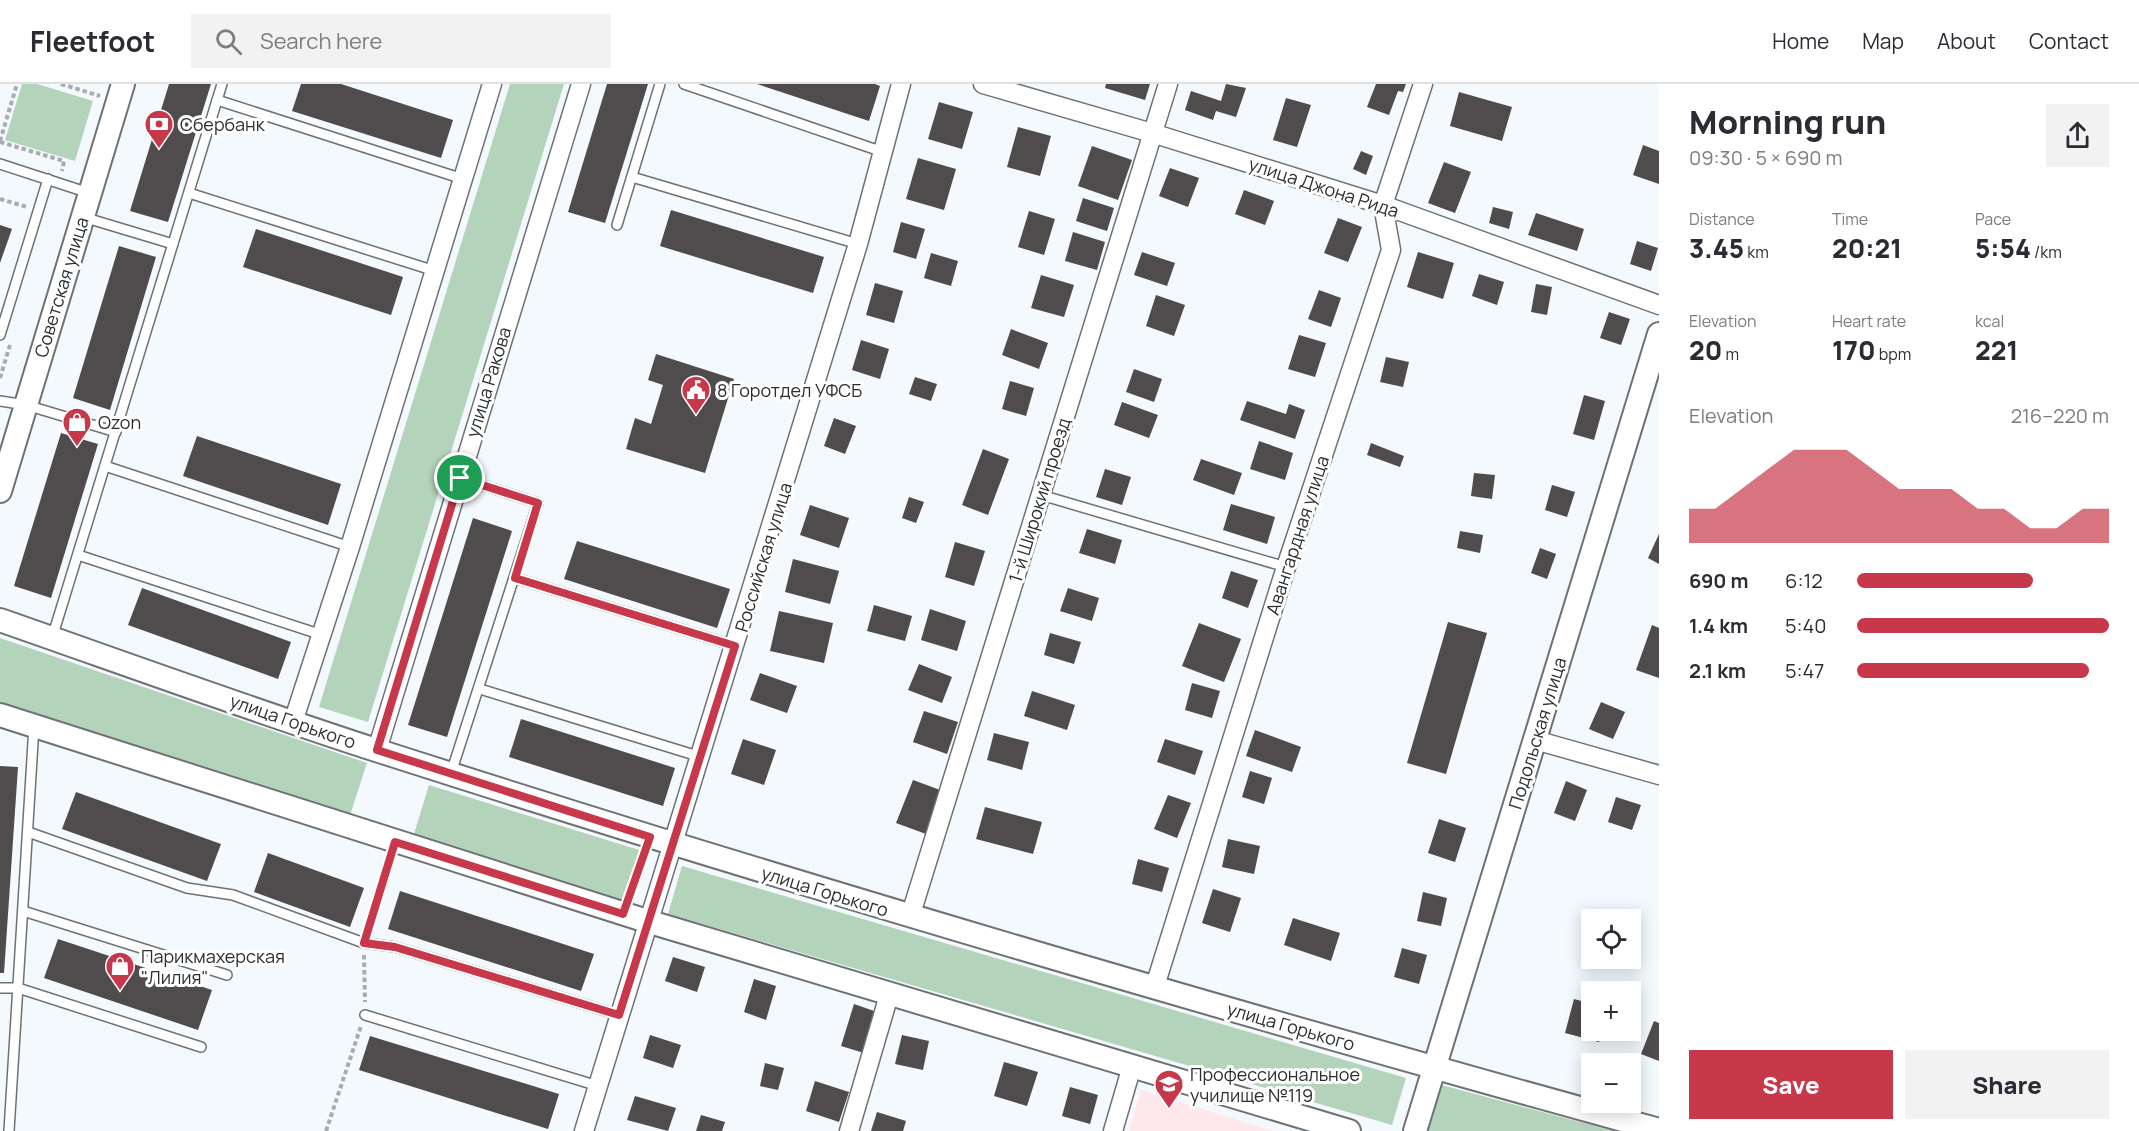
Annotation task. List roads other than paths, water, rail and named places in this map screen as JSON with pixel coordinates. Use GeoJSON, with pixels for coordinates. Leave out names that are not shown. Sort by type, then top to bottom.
{"type":"FeatureCollection","features":[{"type":"Feature","properties":{"kind":"street"},"geometry":{"type":"LineString","coordinates":[[293,722],[350,547],[492,84]]}},
{"type":"Feature","properties":{"kind":"street","name":"улица Ракова"},"geometry":{"type":"LineString","coordinates":[[377,750],[581,84]]}},
{"type":"Feature","properties":{"kind":"street","name":"Российская улица"},"geometry":{"type":"LineString","coordinates":[[584,1131],[858,244],[901,84]]}},
{"type":"Feature","properties":{"kind":"street","name":"улица Джона Рида"},"geometry":{"type":"LineString","coordinates":[[983,84],[1152,133],[1383,205],[1659,306]]}},
{"type":"Feature","properties":{"kind":"street","name":"1-й Широкий проезд"},"geometry":{"type":"LineString","coordinates":[[910,916],[1168,84]]}},
{"type":"Feature","properties":{"kind":"street","name":"Авангардная улица"},"geometry":{"type":"LineString","coordinates":[[1155,986],[1286,567],[1391,250],[1383,205],[1423,84]]}},
{"type":"Feature","properties":{"kind":"street","name":"Советская улица"},"geometry":{"type":"LineString","coordinates":[[0,491],[120,93]]}},
{"type":"Feature","properties":{"kind":"street","name":"Подольская улица"},"geometry":{"type":"LineString","coordinates":[[1415,1131],[1659,334]]}},
{"type":"Feature","properties":{"kind":"street","name":"улица Горького"},"geometry":{"type":"LineString","coordinates":[[0,620],[293,722],[674,845],[1433,1068],[1659,1130]]}},
{"type":"Feature","properties":{"kind":"street"},"geometry":{"type":"LineString","coordinates":[[0,715],[623,914],[1348,1131]]}},
{"type":"Feature","properties":{"kind":"street"},"geometry":{"type":"LineString","coordinates":[[1535,740],[1659,775]]}},
{"type":"Feature","properties":{"kind":"street"},"geometry":{"type":"LineString","coordinates":[[849,1131],[889,995]]}},
{"type":"Feature","properties":{"kind":"street"},"geometry":{"type":"LineString","coordinates":[[1113,1131],[1132,1066]]}},
{"type":"Feature","properties":{"kind":"lane"},"geometry":{"type":"LineString","coordinates":[[52,638],[222,84]]}},
{"type":"Feature","properties":{"kind":"lane"},"geometry":{"type":"LineString","coordinates":[[617,225],[660,84]]}},
{"type":"Feature","properties":{"kind":"lane"},"geometry":{"type":"LineString","coordinates":[[684,84],[883,152]]}},
{"type":"Feature","properties":{"kind":"lane"},"geometry":{"type":"LineString","coordinates":[[217,100],[463,179]]}},
{"type":"Feature","properties":{"kind":"lane"},"geometry":{"type":"LineString","coordinates":[[0,164],[90,193]]}},
{"type":"Feature","properties":{"kind":"lane"},"geometry":{"type":"LineString","coordinates":[[632,177],[858,244]]}},
{"type":"Feature","properties":{"kind":"lane"},"geometry":{"type":"LineString","coordinates":[[0,335],[48,179]]}},
{"type":"Feature","properties":{"kind":"lane"},"geometry":{"type":"LineString","coordinates":[[189,193],[435,272]]}},
{"type":"Feature","properties":{"kind":"lane"},"geometry":{"type":"LineString","coordinates":[[83,217],[173,244]]}},
{"type":"Feature","properties":{"kind":"lane"},"geometry":{"type":"LineString","coordinates":[[0,401],[26,405],[116,432]]}},
{"type":"Feature","properties":{"kind":"lane"},"geometry":{"type":"LineString","coordinates":[[105,466],[350,547]]}},
{"type":"Feature","properties":{"kind":"lane"},"geometry":{"type":"LineString","coordinates":[[451,773],[480,689],[538,503],[460,478]]}},
{"type":"Feature","properties":{"kind":"lane"},"geometry":{"type":"LineString","coordinates":[[1041,495],[1286,567]]}},
{"type":"Feature","properties":{"kind":"lane"},"geometry":{"type":"LineString","coordinates":[[78,555],[322,635]]}},
{"type":"Feature","properties":{"kind":"lane"},"geometry":{"type":"LineString","coordinates":[[515,578],[735,646]]}},
{"type":"Feature","properties":{"kind":"lane"},"geometry":{"type":"LineString","coordinates":[[480,689],[701,756]]}},
{"type":"Feature","properties":{"kind":"lane"},"geometry":{"type":"LineString","coordinates":[[9,1131],[34,726]]}},
{"type":"Feature","properties":{"kind":"lane"},"geometry":{"type":"LineString","coordinates":[[28,832],[187,888],[233,895],[364,943],[395,947],[619,1015]]}},
{"type":"Feature","properties":{"kind":"lane"},"geometry":{"type":"LineString","coordinates":[[23,911],[227,975]]}},
{"type":"Feature","properties":{"kind":"lane"},"geometry":{"type":"LineString","coordinates":[[0,988],[18,988],[201,1047]]}},
{"type":"Feature","properties":{"kind":"lane"},"geometry":{"type":"LineString","coordinates":[[365,1015],[598,1086]]}},
{"type":"Feature","properties":{"kind":"place","name":"Сбербанк"},"geometry":{"type":"Point","coordinates":[159,150]}},
{"type":"Feature","properties":{"kind":"place","name":"8 Горотдел УФСБ"},"geometry":{"type":"Point","coordinates":[696,416]}},
{"type":"Feature","properties":{"kind":"place","name":"Ozon"},"geometry":{"type":"Point","coordinates":[77,448]}},
{"type":"Feature","properties":{"kind":"place","name":"Парикмахерская \"Лилия\""},"geometry":{"type":"Point","coordinates":[120,992]}},
{"type":"Feature","properties":{"kind":"place","name":"Профессиональное училище №119"},"geometry":{"type":"Point","coordinates":[1169,1110]}}]}
